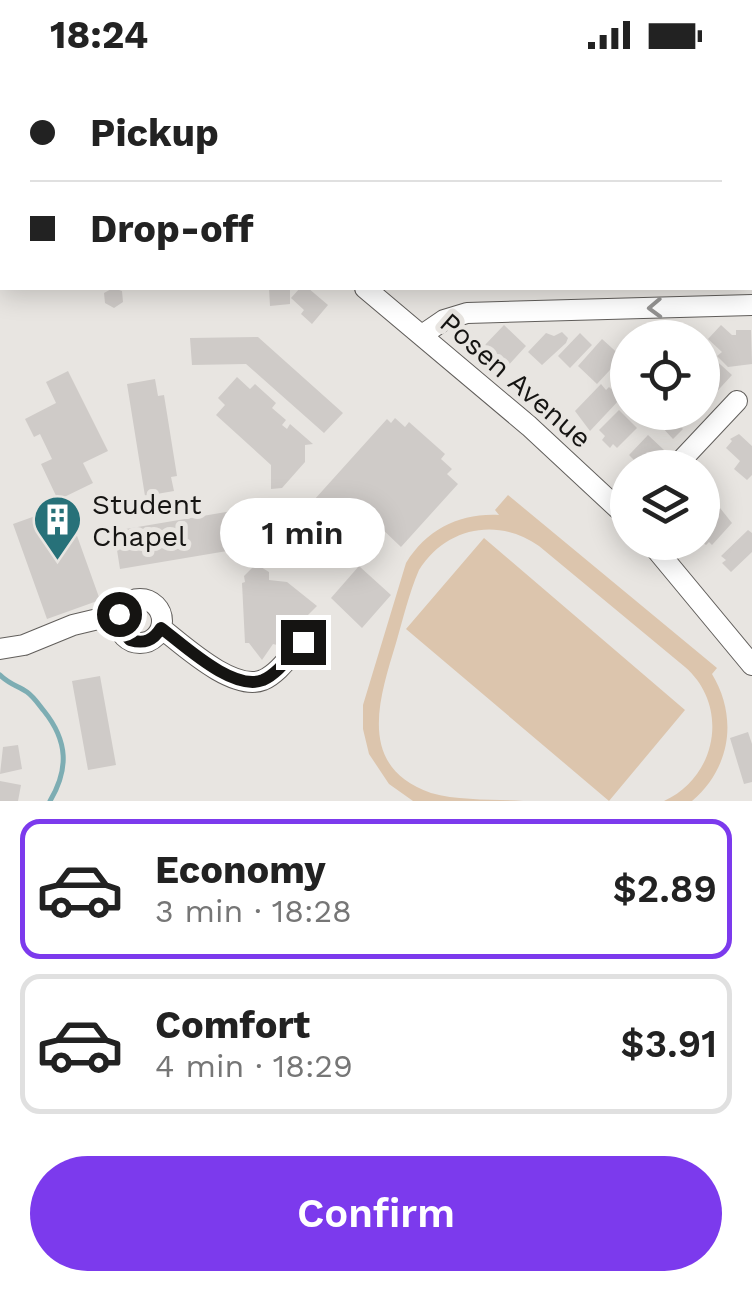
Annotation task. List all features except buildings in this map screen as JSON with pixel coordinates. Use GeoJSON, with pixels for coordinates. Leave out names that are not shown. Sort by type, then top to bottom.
{"type":"FeatureCollection","features":[{"type":"Feature","properties":{"kind":"street","name":"Posen Avenue"},"geometry":{"type":"LineString","coordinates":[[367,290],[530,426],[610,501]]}},
{"type":"Feature","properties":{"kind":"street"},"geometry":{"type":"LineString","coordinates":[[422,335],[444,320],[467,313],[752,304]]}},
{"type":"Feature","properties":{"kind":"street"},"geometry":{"type":"LineString","coordinates":[[691,450],[737,402]]}},
{"type":"Feature","properties":{"kind":"street"},"geometry":{"type":"LineString","coordinates":[[666,560],[752,665]]}},
{"type":"Feature","properties":{"kind":"street"},"geometry":{"type":"LineString","coordinates":[[1,649],[37,640],[73,624],[119,614],[133,600],[147,600],[158,608],[161,628],[231,678],[246,683],[276,672],[303,642]]}},
{"type":"Feature","properties":{"kind":"street"},"geometry":{"type":"LineString","coordinates":[[119,614],[120,629],[130,640],[152,639],[161,628]]}},
{"type":"Feature","properties":{"kind":"shaded area"},"geometry":{"type":"Polygon","coordinates":[[[508,495],[717,668],[712,674],[725,707],[726,741],[715,773],[692,801],[664,801],[682,790],[706,758],[712,720],[699,683],[685,667],[539,546],[507,531],[474,531],[458,536],[430,555],[419,570],[384,686],[379,729],[382,749],[392,766],[407,781],[431,793],[465,799],[523,801],[413,801],[389,784],[369,754],[363,705],[406,563],[434,532],[458,520],[499,515],[495,510],[508,495]]]}},
{"type":"Feature","properties":{"kind":"shaded area"},"geometry":{"type":"Polygon","coordinates":[[[484,538],[685,710],[609,801],[406,629],[484,538]]]}},
{"type":"Feature","properties":{"kind":"waterway"},"geometry":{"type":"LineString","coordinates":[[0,675],[32,696],[58,733],[63,766],[50,801]]}},
{"type":"Feature","properties":{"kind":"place","name":"Student Chapel"},"geometry":{"type":"Point","coordinates":[57,562]}},
{"type":"Feature","properties":{"kind":"route"},"geometry":{"type":"LineString","coordinates":[[119,614],[120,629],[130,640],[152,639],[161,628],[231,678],[246,683],[276,672],[303,642]]}}]}
